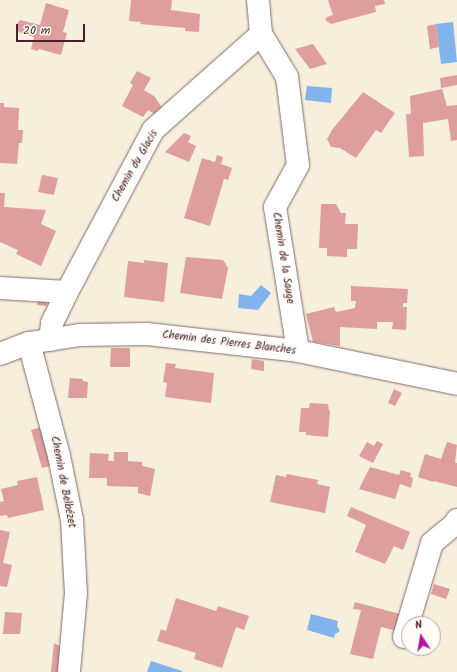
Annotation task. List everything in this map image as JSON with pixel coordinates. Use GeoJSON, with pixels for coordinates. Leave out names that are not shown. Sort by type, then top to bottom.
{"type":"FeatureCollection","features":[{"type":"Feature","properties":{"kind":"street"},"geometry":{"type":"LineString","coordinates":[[258,0],[261,34]]}},
{"type":"Feature","properties":{"kind":"street","name":"Chemin du Glacis"},"geometry":{"type":"LineString","coordinates":[[39,341],[52,323],[153,130],[261,34]]}},
{"type":"Feature","properties":{"kind":"street","name":"Chemin de la Sauge"},"geometry":{"type":"LineString","coordinates":[[261,34],[287,77],[298,165],[275,207],[298,351]]}},
{"type":"Feature","properties":{"kind":"street"},"geometry":{"type":"LineString","coordinates":[[0,288],[67,292]]}},
{"type":"Feature","properties":{"kind":"street","name":"Chemin des Pierres Blanches"},"geometry":{"type":"LineString","coordinates":[[0,354],[39,341],[80,335],[147,334],[298,351],[457,384]]}},
{"type":"Feature","properties":{"kind":"street","name":"Chemin de Belbézet"},"geometry":{"type":"LineString","coordinates":[[39,341],[72,520],[76,593],[69,672]]}},
{"type":"Feature","properties":{"kind":"street"},"geometry":{"type":"LineString","coordinates":[[410,616],[432,543],[456,523],[457,520]]}},
{"type":"Feature","properties":{"kind":"water"},"geometry":{"type":"Polygon","coordinates":[[[453,22],[457,62],[441,64],[436,24],[453,22]]]}},
{"type":"Feature","properties":{"kind":"water"},"geometry":{"type":"Polygon","coordinates":[[[307,86],[332,88],[331,103],[305,100],[307,86]]]}},
{"type":"Feature","properties":{"kind":"water"},"geometry":{"type":"Polygon","coordinates":[[[261,285],[271,293],[258,310],[238,308],[239,294],[251,296],[261,285]]]}},
{"type":"Feature","properties":{"kind":"water"},"geometry":{"type":"Polygon","coordinates":[[[311,614],[338,621],[337,626],[340,631],[335,634],[334,638],[307,630],[311,614]]]}},
{"type":"Feature","properties":{"kind":"water"},"geometry":{"type":"Polygon","coordinates":[[[151,661],[182,671],[182,672],[147,672],[151,661]]]}},
{"type":"Feature","properties":{"kind":"building"},"geometry":{"type":"Polygon","coordinates":[[[131,0],[172,0],[171,10],[200,14],[199,32],[185,31],[185,28],[140,24],[141,22],[129,21],[131,0]]]}},
{"type":"Feature","properties":{"kind":"building"},"geometry":{"type":"Polygon","coordinates":[[[328,0],[384,0],[385,4],[375,6],[376,12],[331,24],[325,20],[327,17],[333,15],[328,0]]]}},
{"type":"Feature","properties":{"kind":"building"},"geometry":{"type":"Polygon","coordinates":[[[46,3],[69,10],[63,32],[67,33],[61,55],[39,49],[38,51],[31,49],[34,37],[19,32],[17,29],[17,24],[20,20],[40,25],[46,3]]]}},
{"type":"Feature","properties":{"kind":"building"},"geometry":{"type":"Polygon","coordinates":[[[436,24],[439,47],[430,49],[427,26],[436,24]]]}},
{"type":"Feature","properties":{"kind":"building"},"geometry":{"type":"Polygon","coordinates":[[[313,44],[327,64],[310,69],[295,49],[313,44]]]}},
{"type":"Feature","properties":{"kind":"building"},"geometry":{"type":"Polygon","coordinates":[[[137,71],[151,78],[144,90],[154,96],[163,109],[156,115],[148,110],[143,117],[122,106],[133,85],[130,83],[137,71]]]}},
{"type":"Feature","properties":{"kind":"building"},"geometry":{"type":"Polygon","coordinates":[[[457,75],[457,85],[441,88],[440,78],[457,75]]]}},
{"type":"Feature","properties":{"kind":"building"},"geometry":{"type":"Polygon","coordinates":[[[442,89],[447,106],[457,105],[457,140],[451,141],[448,119],[423,123],[424,156],[409,157],[406,114],[411,114],[410,96],[442,89]]]}},
{"type":"Feature","properties":{"kind":"building"},"geometry":{"type":"Polygon","coordinates":[[[363,92],[395,113],[381,133],[376,130],[356,158],[340,148],[331,147],[327,139],[332,130],[363,92]]]}},
{"type":"Feature","properties":{"kind":"building"},"geometry":{"type":"Polygon","coordinates":[[[0,103],[4,103],[4,107],[19,108],[18,130],[23,130],[22,143],[19,143],[17,164],[0,163],[0,103]]]}},
{"type":"Feature","properties":{"kind":"building"},"geometry":{"type":"Polygon","coordinates":[[[184,133],[191,136],[188,142],[196,146],[189,162],[165,152],[184,133]]]}},
{"type":"Feature","properties":{"kind":"building"},"geometry":{"type":"Polygon","coordinates":[[[217,155],[223,157],[221,164],[232,168],[228,180],[224,179],[210,226],[184,218],[202,158],[215,162],[217,155]]]}},
{"type":"Feature","properties":{"kind":"building"},"geometry":{"type":"Polygon","coordinates":[[[42,175],[58,178],[54,195],[38,192],[42,175]]]}},
{"type":"Feature","properties":{"kind":"building"},"geometry":{"type":"Polygon","coordinates":[[[0,193],[5,193],[4,207],[46,210],[41,224],[56,231],[41,266],[16,254],[18,250],[0,242],[0,193]]]}},
{"type":"Feature","properties":{"kind":"building"},"geometry":{"type":"Polygon","coordinates":[[[321,204],[336,204],[341,213],[346,213],[345,224],[358,224],[357,249],[347,249],[347,257],[327,256],[327,248],[319,248],[321,204]]]}},
{"type":"Feature","properties":{"kind":"building"},"geometry":{"type":"Polygon","coordinates":[[[186,257],[223,260],[228,268],[222,299],[180,293],[186,257]]]}},
{"type":"Feature","properties":{"kind":"building"},"geometry":{"type":"Polygon","coordinates":[[[144,260],[168,263],[164,302],[124,297],[128,261],[144,263],[144,260]]]}},
{"type":"Feature","properties":{"kind":"building"},"geometry":{"type":"Polygon","coordinates":[[[351,286],[408,289],[407,303],[403,303],[403,307],[407,307],[406,330],[392,329],[393,322],[377,322],[377,329],[340,327],[340,346],[313,342],[306,314],[334,307],[336,312],[355,308],[356,301],[351,301],[351,286]]]}},
{"type":"Feature","properties":{"kind":"building"},"geometry":{"type":"Polygon","coordinates":[[[38,299],[47,299],[47,306],[37,305],[38,299]]]}},
{"type":"Feature","properties":{"kind":"building"},"geometry":{"type":"Polygon","coordinates":[[[111,348],[130,348],[130,367],[110,367],[111,348]]]}},
{"type":"Feature","properties":{"kind":"building"},"geometry":{"type":"Polygon","coordinates":[[[252,359],[264,361],[264,371],[251,369],[252,359]]]}},
{"type":"Feature","properties":{"kind":"building"},"geometry":{"type":"Polygon","coordinates":[[[166,363],[176,364],[175,368],[214,373],[211,403],[165,397],[167,383],[163,382],[166,363]]]}},
{"type":"Feature","properties":{"kind":"building"},"geometry":{"type":"Polygon","coordinates":[[[70,378],[83,379],[83,381],[88,382],[87,398],[68,398],[70,378]]]}},
{"type":"Feature","properties":{"kind":"building"},"geometry":{"type":"Polygon","coordinates":[[[394,389],[402,393],[395,406],[388,403],[394,389]]]}},
{"type":"Feature","properties":{"kind":"building"},"geometry":{"type":"Polygon","coordinates":[[[310,403],[328,404],[330,411],[328,437],[306,435],[306,432],[299,432],[301,408],[309,408],[310,403]]]}},
{"type":"Feature","properties":{"kind":"building"},"geometry":{"type":"Polygon","coordinates":[[[45,426],[56,464],[42,468],[31,430],[45,426]]]}},
{"type":"Feature","properties":{"kind":"building"},"geometry":{"type":"Polygon","coordinates":[[[377,441],[383,444],[373,463],[359,456],[367,442],[374,446],[377,441]]]}},
{"type":"Feature","properties":{"kind":"building"},"geometry":{"type":"Polygon","coordinates":[[[447,442],[457,445],[455,463],[457,463],[457,487],[418,477],[425,454],[441,459],[447,442]]]}},
{"type":"Feature","properties":{"kind":"building"},"geometry":{"type":"Polygon","coordinates":[[[114,452],[128,452],[128,461],[142,462],[142,466],[155,469],[150,496],[138,493],[138,487],[107,486],[107,478],[89,478],[90,453],[109,454],[108,461],[114,461],[114,452]]]}},
{"type":"Feature","properties":{"kind":"building"},"geometry":{"type":"Polygon","coordinates":[[[370,467],[399,475],[401,470],[411,473],[410,477],[413,478],[411,488],[400,484],[395,499],[359,489],[370,467]]]}},
{"type":"Feature","properties":{"kind":"building"},"geometry":{"type":"Polygon","coordinates":[[[287,474],[318,480],[317,484],[330,487],[325,513],[270,502],[276,475],[286,477],[287,474]]]}},
{"type":"Feature","properties":{"kind":"building"},"geometry":{"type":"Polygon","coordinates":[[[37,477],[44,510],[8,518],[7,515],[0,516],[0,502],[4,501],[1,489],[18,485],[17,481],[37,477]]]}},
{"type":"Feature","properties":{"kind":"building"},"geometry":{"type":"Polygon","coordinates":[[[351,507],[410,532],[403,550],[394,546],[385,564],[355,552],[366,525],[347,516],[351,507]]]}},
{"type":"Feature","properties":{"kind":"building"},"geometry":{"type":"Polygon","coordinates":[[[0,530],[10,532],[3,563],[12,565],[7,587],[0,586],[0,530]]]}},
{"type":"Feature","properties":{"kind":"building"},"geometry":{"type":"Polygon","coordinates":[[[434,584],[450,589],[446,599],[431,594],[434,584]]]}},
{"type":"Feature","properties":{"kind":"building"},"geometry":{"type":"Polygon","coordinates":[[[176,598],[216,611],[218,606],[249,616],[244,630],[236,627],[222,668],[194,659],[196,653],[157,641],[161,629],[166,631],[176,598]]]}},
{"type":"Feature","properties":{"kind":"building"},"geometry":{"type":"Polygon","coordinates":[[[355,602],[400,614],[397,631],[381,627],[373,659],[350,654],[361,610],[353,609],[355,602]]]}},
{"type":"Feature","properties":{"kind":"building"},"geometry":{"type":"Polygon","coordinates":[[[5,612],[22,613],[20,634],[3,634],[5,612]]]}},
{"type":"Feature","properties":{"kind":"building"},"geometry":{"type":"Polygon","coordinates":[[[54,643],[65,649],[61,672],[51,672],[54,643]]]}}]}
